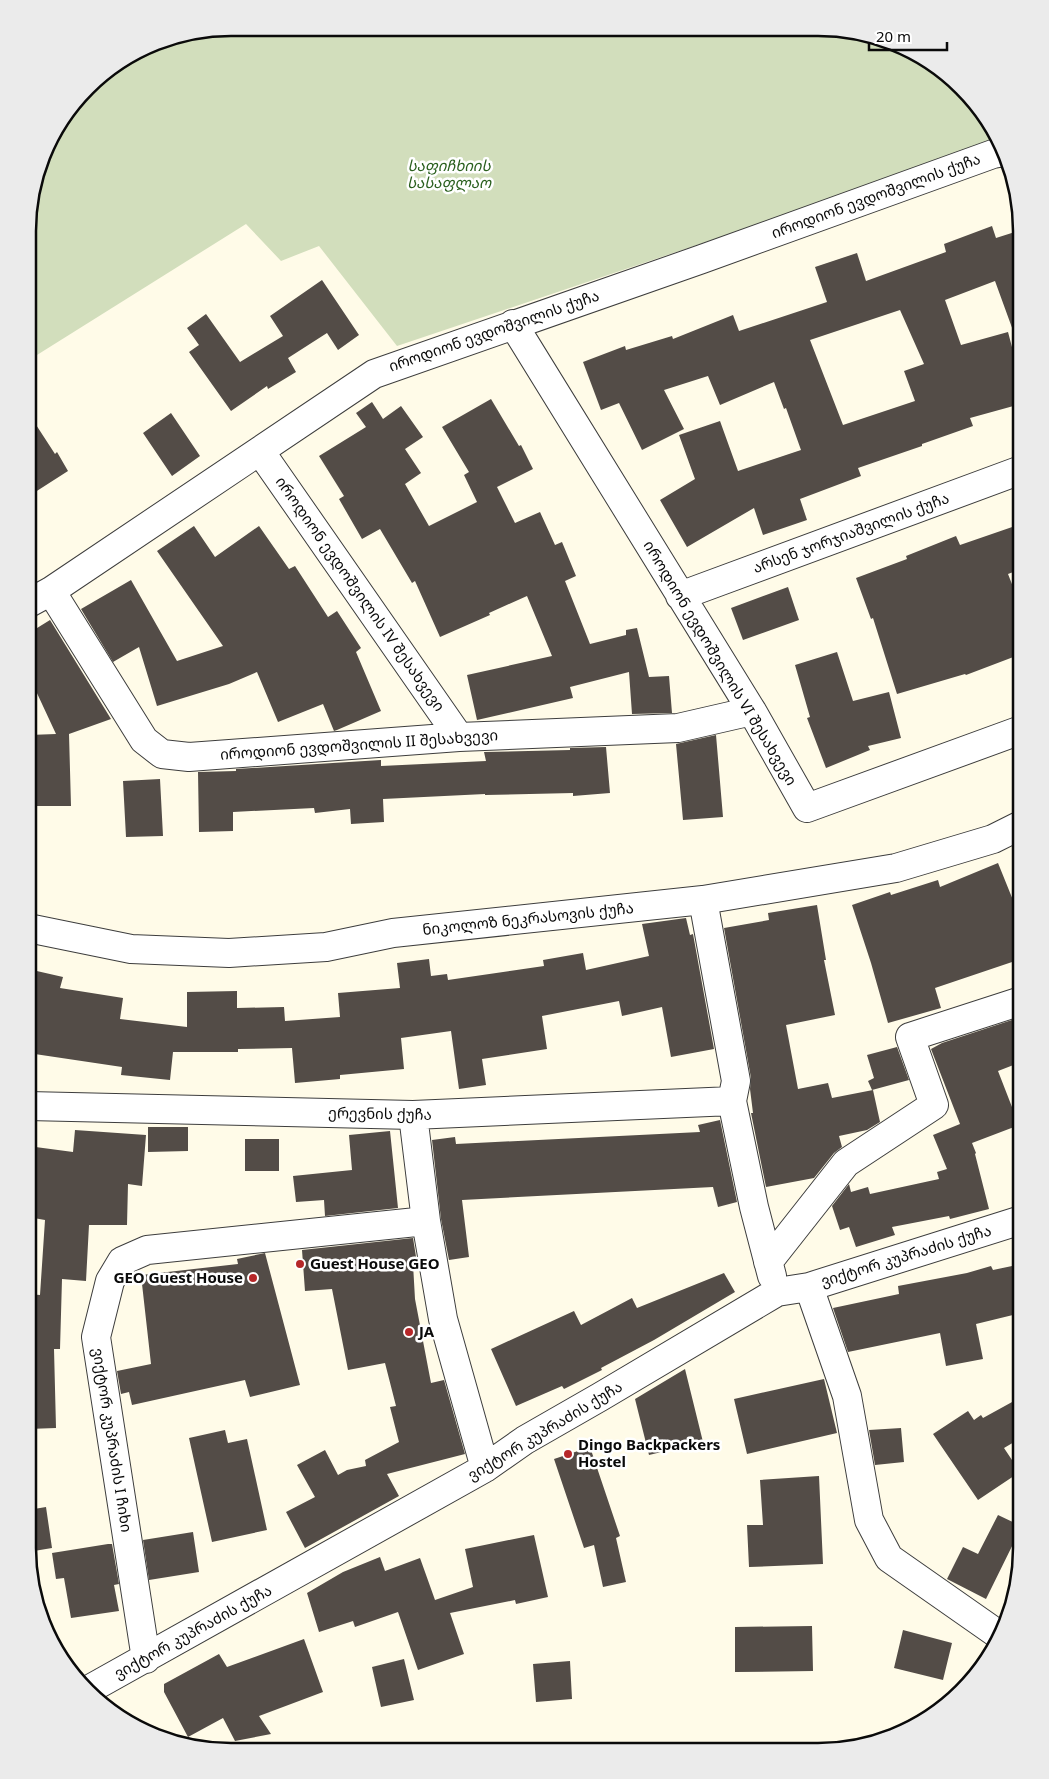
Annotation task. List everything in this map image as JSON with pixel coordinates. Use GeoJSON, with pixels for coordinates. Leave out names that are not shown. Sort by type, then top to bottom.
{"type":"FeatureCollection","features":[{"type":"Feature","properties":{"kind":"street","name":"იროდიონ ევდოშვილის ქუჩა"},"geometry":{"type":"LineString","coordinates":[[40,597],[374,374],[997,153]]}},
{"type":"Feature","properties":{"kind":"street","name":"იროდიონ ევდოშვილის VI შესახვევი"},"geometry":{"type":"LineString","coordinates":[[514,324],[752,711],[807,808],[1013,733]]}},
{"type":"Feature","properties":{"kind":"street","name":"იროდიონ ევდოშვილის IV შესახვევი"},"geometry":{"type":"LineString","coordinates":[[260,451],[459,737]]}},
{"type":"Feature","properties":{"kind":"street","name":"არსენ ჯორჯიაშვილის ქუჩა"},"geometry":{"type":"LineString","coordinates":[[680,596],[1013,473]]}},
{"type":"Feature","properties":{"kind":"street","name":"იროდიონ ევდოშვილის II შესახვევი"},"geometry":{"type":"LineString","coordinates":[[40,597],[144,740],[162,754],[189,756],[459,737],[678,728],[752,711]]}},
{"type":"Feature","properties":{"kind":"street","name":"ნიკოლოზ ნეკრასოვის ქუჩა"},"geometry":{"type":"LineString","coordinates":[[36,930],[131,949],[228,953],[326,947],[393,933],[703,900],[896,868],[993,839],[1013,829]]}},
{"type":"Feature","properties":{"kind":"street"},"geometry":{"type":"LineString","coordinates":[[703,900],[736,1081],[732,1101],[754,1207],[777,1292]]}},
{"type":"Feature","properties":{"kind":"street"},"geometry":{"type":"LineString","coordinates":[[768,1262],[846,1163],[934,1105],[910,1037],[1013,1004]]}},
{"type":"Feature","properties":{"kind":"street","name":"ერევნის ქუჩა"},"geometry":{"type":"LineString","coordinates":[[36,1106],[413,1115],[732,1101]]}},
{"type":"Feature","properties":{"kind":"street"},"geometry":{"type":"LineString","coordinates":[[413,1115],[426,1221],[443,1319],[485,1468]]}},
{"type":"Feature","properties":{"kind":"street","name":"ვიქტორ კუპრაძის I ჩიხი"},"geometry":{"type":"LineString","coordinates":[[146,1659],[96,1337],[110,1281],[122,1261],[147,1250],[426,1221]]}},
{"type":"Feature","properties":{"kind":"street","name":"ვიქტორ კუპრაძის ქუჩა"},"geometry":{"type":"LineString","coordinates":[[94,1687],[485,1468],[525,1440],[777,1292],[809,1287],[1013,1223]]}},
{"type":"Feature","properties":{"kind":"street"},"geometry":{"type":"LineString","coordinates":[[809,1287],[847,1396],[869,1520],[889,1558],[994,1632]]}},
{"type":"Feature","properties":{"kind":"green space","name":"საფიჩხიის სასაფლაო"},"geometry":{"type":"Polygon","coordinates":[[[232,36],[817,36],[843,38],[868,43],[892,51],[926,69],[956,93],[980,123],[993,145],[397,346],[319,246],[281,261],[246,224],[36,356],[36,232],[38,206],[43,181],[56,145],[69,123],[93,93],[123,69],[157,51],[193,40],[232,36]]]}},
{"type":"Feature","properties":{"kind":"building"},"geometry":{"type":"Polygon","coordinates":[[[992,226],[996,238],[1013,233],[1013,330],[995,281],[945,300],[961,345],[1008,332],[1013,351],[1013,406],[970,418],[973,426],[858,468],[861,476],[800,499],[807,520],[763,535],[754,508],[687,547],[660,500],[695,479],[679,435],[720,421],[738,471],[801,450],[786,408],[784,409],[774,382],[720,405],[708,376],[664,390],[684,429],[642,450],[619,403],[601,410],[583,362],[625,346],[626,350],[672,336],[673,339],[733,315],[739,331],[827,302],[815,267],[857,253],[866,281],[946,252],[944,244],[992,226]],[[900,310],[810,340],[843,425],[915,401],[904,371],[924,364],[900,310]]]}},
{"type":"Feature","properties":{"kind":"building"},"geometry":{"type":"Polygon","coordinates":[[[322,280],[359,335],[338,350],[327,333],[288,358],[296,372],[268,389],[267,386],[231,411],[189,352],[199,345],[187,328],[206,314],[240,362],[283,336],[270,316],[322,280]]]}},
{"type":"Feature","properties":{"kind":"building"},"geometry":{"type":"Polygon","coordinates":[[[491,399],[519,446],[521,445],[533,469],[497,487],[515,523],[540,512],[555,545],[562,542],[576,576],[565,581],[590,644],[626,635],[626,630],[637,628],[649,677],[669,676],[672,713],[632,714],[629,672],[570,687],[573,698],[477,720],[467,675],[552,656],[527,596],[440,637],[415,581],[412,583],[380,529],[362,539],[339,499],[344,496],[319,456],[366,427],[356,413],[372,402],[383,419],[401,406],[423,437],[405,449],[421,473],[405,484],[429,526],[477,502],[464,475],[469,472],[442,427],[491,399]]]}},
{"type":"Feature","properties":{"kind":"building"},"geometry":{"type":"Polygon","coordinates":[[[171,413],[200,456],[172,476],[143,433],[171,413]]]}},
{"type":"Feature","properties":{"kind":"building"},"geometry":{"type":"Polygon","coordinates":[[[36,425],[55,454],[57,452],[68,471],[36,492],[36,425]]]}},
{"type":"Feature","properties":{"kind":"building"},"geometry":{"type":"Polygon","coordinates":[[[194,526],[215,557],[259,526],[289,569],[295,566],[328,617],[337,611],[361,648],[356,652],[381,711],[334,731],[323,704],[278,722],[257,672],[229,684],[157,706],[139,647],[113,662],[81,609],[131,580],[177,661],[223,646],[157,551],[194,526]]]}},
{"type":"Feature","properties":{"kind":"building"},"geometry":{"type":"Polygon","coordinates":[[[1013,527],[1013,572],[1008,574],[1013,587],[1013,657],[966,675],[897,694],[873,618],[871,619],[856,578],[907,559],[906,556],[956,536],[960,545],[1013,527]]]}},
{"type":"Feature","properties":{"kind":"building"},"geometry":{"type":"Polygon","coordinates":[[[788,587],[799,620],[743,640],[731,608],[788,587]]]}},
{"type":"Feature","properties":{"kind":"building"},"geometry":{"type":"Polygon","coordinates":[[[50,620],[111,719],[69,734],[71,806],[36,806],[36,735],[56,734],[36,691],[36,629],[50,620]]]}},
{"type":"Feature","properties":{"kind":"building"},"geometry":{"type":"Polygon","coordinates":[[[837,652],[853,701],[889,692],[901,738],[868,746],[870,750],[826,768],[807,718],[810,717],[795,665],[837,652]]]}},
{"type":"Feature","properties":{"kind":"building"},"geometry":{"type":"Polygon","coordinates":[[[716,735],[723,817],[683,820],[676,744],[716,735]]]}},
{"type":"Feature","properties":{"kind":"building"},"geometry":{"type":"Polygon","coordinates":[[[606,747],[610,793],[573,796],[573,793],[485,794],[383,799],[384,822],[351,824],[350,809],[315,813],[314,808],[233,812],[233,831],[199,832],[198,772],[381,760],[381,766],[486,761],[484,752],[570,750],[570,748],[606,747]]]}},
{"type":"Feature","properties":{"kind":"building"},"geometry":{"type":"Polygon","coordinates":[[[160,779],[163,836],[126,837],[123,781],[160,779]]]}},
{"type":"Feature","properties":{"kind":"building"},"geometry":{"type":"Polygon","coordinates":[[[998,863],[1013,900],[1013,962],[935,988],[941,1008],[888,1023],[852,905],[890,892],[891,895],[938,880],[940,887],[998,863]]]}},
{"type":"Feature","properties":{"kind":"building"},"geometry":{"type":"Polygon","coordinates":[[[817,905],[826,960],[824,960],[835,1015],[786,1025],[798,1089],[828,1083],[832,1098],[873,1090],[880,1122],[867,1130],[839,1136],[842,1147],[834,1153],[814,1178],[766,1187],[751,1113],[753,1113],[750,1089],[751,1078],[724,928],[769,920],[768,913],[817,905]]]}},
{"type":"Feature","properties":{"kind":"building"},"geometry":{"type":"Polygon","coordinates":[[[686,918],[690,935],[693,934],[714,1049],[671,1057],[662,1007],[622,1016],[619,1001],[542,1016],[547,1049],[482,1059],[486,1085],[459,1089],[451,1031],[401,1038],[404,1069],[340,1075],[340,1079],[295,1083],[292,1048],[238,1049],[238,1052],[173,1052],[170,1080],[121,1075],[122,1067],[36,1054],[36,971],[63,977],[60,988],[123,998],[120,1019],[187,1027],[187,992],[237,991],[237,1008],[284,1007],[285,1021],[340,1017],[338,993],[400,988],[397,963],[429,959],[431,976],[447,974],[448,980],[544,966],[543,960],[583,953],[586,970],[649,956],[642,924],[686,918]]]}},
{"type":"Feature","properties":{"kind":"building"},"geometry":{"type":"Polygon","coordinates":[[[1013,1020],[1013,1065],[998,1071],[1013,1110],[1013,1127],[972,1143],[989,1209],[950,1219],[949,1216],[892,1227],[895,1235],[856,1247],[849,1227],[840,1230],[832,1206],[849,1184],[851,1192],[868,1187],[870,1194],[939,1179],[937,1172],[947,1169],[933,1135],[960,1124],[931,1049],[942,1043],[1013,1020]]]}},
{"type":"Feature","properties":{"kind":"building"},"geometry":{"type":"Polygon","coordinates":[[[897,1047],[909,1080],[872,1090],[868,1081],[874,1078],[867,1055],[897,1047]]]}},
{"type":"Feature","properties":{"kind":"building"},"geometry":{"type":"Polygon","coordinates":[[[720,1120],[737,1202],[718,1207],[713,1187],[462,1200],[469,1257],[449,1260],[441,1219],[432,1140],[455,1137],[456,1144],[700,1132],[698,1125],[720,1120]]]}},
{"type":"Feature","properties":{"kind":"building"},"geometry":{"type":"Polygon","coordinates":[[[148,1127],[188,1127],[188,1151],[148,1152],[148,1127]]]}},
{"type":"Feature","properties":{"kind":"building"},"geometry":{"type":"Polygon","coordinates":[[[75,1130],[146,1135],[142,1186],[128,1184],[127,1225],[89,1225],[86,1281],[62,1279],[60,1349],[54,1349],[56,1428],[36,1429],[36,1295],[40,1295],[45,1220],[36,1218],[36,1147],[73,1152],[75,1130]]]}},
{"type":"Feature","properties":{"kind":"building"},"geometry":{"type":"Polygon","coordinates":[[[390,1131],[398,1208],[325,1216],[324,1200],[296,1202],[293,1176],[352,1170],[349,1135],[390,1131]]]}},
{"type":"Feature","properties":{"kind":"building"},"geometry":{"type":"Polygon","coordinates":[[[245,1139],[279,1139],[279,1171],[245,1171],[245,1139]]]}},
{"type":"Feature","properties":{"kind":"building"},"geometry":{"type":"Polygon","coordinates":[[[413,1238],[417,1263],[413,1264],[415,1299],[431,1383],[444,1380],[465,1454],[387,1474],[399,1496],[305,1548],[286,1512],[315,1497],[297,1465],[325,1450],[338,1475],[347,1470],[366,1466],[365,1460],[399,1442],[390,1407],[396,1406],[385,1363],[348,1370],[332,1289],[305,1291],[302,1250],[413,1238]]]}},
{"type":"Feature","properties":{"kind":"building"},"geometry":{"type":"Polygon","coordinates":[[[265,1253],[300,1385],[250,1397],[245,1380],[132,1405],[129,1392],[121,1394],[117,1371],[151,1364],[141,1275],[238,1264],[237,1259],[265,1253]]]}},
{"type":"Feature","properties":{"kind":"building"},"geometry":{"type":"Polygon","coordinates":[[[991,1266],[993,1270],[1013,1266],[1013,1315],[976,1324],[983,1359],[946,1366],[940,1333],[848,1352],[833,1308],[899,1294],[898,1286],[967,1273],[991,1266]]]}},
{"type":"Feature","properties":{"kind":"building"},"geometry":{"type":"Polygon","coordinates":[[[724,1273],[735,1292],[654,1340],[601,1368],[602,1370],[564,1389],[562,1386],[516,1406],[491,1349],[574,1311],[581,1325],[632,1298],[637,1308],[724,1273]]]}},
{"type":"Feature","properties":{"kind":"building"},"geometry":{"type":"Polygon","coordinates":[[[685,1369],[703,1442],[649,1455],[635,1399],[685,1369]]]}},
{"type":"Feature","properties":{"kind":"building"},"geometry":{"type":"Polygon","coordinates":[[[824,1379],[837,1433],[747,1454],[734,1399],[824,1379]]]}},
{"type":"Feature","properties":{"kind":"building"},"geometry":{"type":"Polygon","coordinates":[[[1013,1401],[1013,1443],[1004,1448],[1013,1462],[1013,1477],[978,1500],[933,1434],[968,1411],[974,1420],[981,1415],[983,1418],[1013,1401]]]}},
{"type":"Feature","properties":{"kind":"building"},"geometry":{"type":"Polygon","coordinates":[[[901,1428],[904,1462],[875,1465],[869,1430],[901,1428]]]}},
{"type":"Feature","properties":{"kind":"building"},"geometry":{"type":"Polygon","coordinates":[[[225,1430],[228,1443],[247,1439],[267,1530],[212,1542],[189,1438],[225,1430]]]}},
{"type":"Feature","properties":{"kind":"building"},"geometry":{"type":"Polygon","coordinates":[[[590,1447],[620,1536],[616,1538],[626,1582],[603,1587],[594,1545],[584,1548],[554,1459],[590,1447]]]}},
{"type":"Feature","properties":{"kind":"building"},"geometry":{"type":"Polygon","coordinates":[[[819,1476],[823,1564],[749,1567],[747,1525],[763,1525],[760,1480],[819,1476]]]}},
{"type":"Feature","properties":{"kind":"building"},"geometry":{"type":"Polygon","coordinates":[[[46,1507],[52,1548],[36,1551],[36,1509],[46,1507]]]}},
{"type":"Feature","properties":{"kind":"building"},"geometry":{"type":"Polygon","coordinates":[[[998,1515],[1013,1522],[1013,1544],[986,1599],[947,1579],[963,1547],[978,1554],[998,1515]]]}},
{"type":"Feature","properties":{"kind":"building"},"geometry":{"type":"Polygon","coordinates":[[[193,1532],[199,1572],[149,1580],[143,1540],[193,1532]]]}},
{"type":"Feature","properties":{"kind":"building"},"geometry":{"type":"Polygon","coordinates":[[[534,1535],[548,1597],[516,1604],[515,1600],[450,1613],[464,1654],[418,1670],[398,1612],[355,1627],[353,1621],[319,1632],[307,1593],[343,1572],[380,1557],[385,1571],[420,1558],[435,1600],[473,1587],[465,1549],[534,1535]]]}},
{"type":"Feature","properties":{"kind":"building"},"geometry":{"type":"Polygon","coordinates":[[[112,1544],[119,1584],[114,1585],[119,1611],[71,1618],[64,1578],[56,1579],[52,1553],[112,1544]]]}},
{"type":"Feature","properties":{"kind":"building"},"geometry":{"type":"Polygon","coordinates":[[[812,1626],[813,1671],[735,1672],[735,1627],[812,1626]]]}},
{"type":"Feature","properties":{"kind":"building"},"geometry":{"type":"Polygon","coordinates":[[[903,1630],[952,1643],[943,1680],[894,1668],[903,1630]]]}},
{"type":"Feature","properties":{"kind":"building"},"geometry":{"type":"Polygon","coordinates":[[[304,1639],[323,1692],[259,1716],[271,1734],[235,1741],[223,1718],[188,1737],[164,1692],[164,1684],[219,1654],[227,1667],[304,1639]]]}},
{"type":"Feature","properties":{"kind":"building"},"geometry":{"type":"Polygon","coordinates":[[[404,1659],[414,1700],[381,1707],[372,1667],[404,1659]]]}},
{"type":"Feature","properties":{"kind":"building"},"geometry":{"type":"Polygon","coordinates":[[[570,1661],[572,1699],[536,1702],[533,1664],[570,1661]]]}},
{"type":"Feature","properties":{"kind":"place","name":"Guest House GEO"},"geometry":{"type":"Point","coordinates":[300,1264]}},
{"type":"Feature","properties":{"kind":"place","name":"GEO Guest House"},"geometry":{"type":"Point","coordinates":[253,1278]}},
{"type":"Feature","properties":{"kind":"place","name":"JA"},"geometry":{"type":"Point","coordinates":[409,1332]}},
{"type":"Feature","properties":{"kind":"place","name":"Dingo Backpackers Hostel"},"geometry":{"type":"Point","coordinates":[568,1454]}}]}
